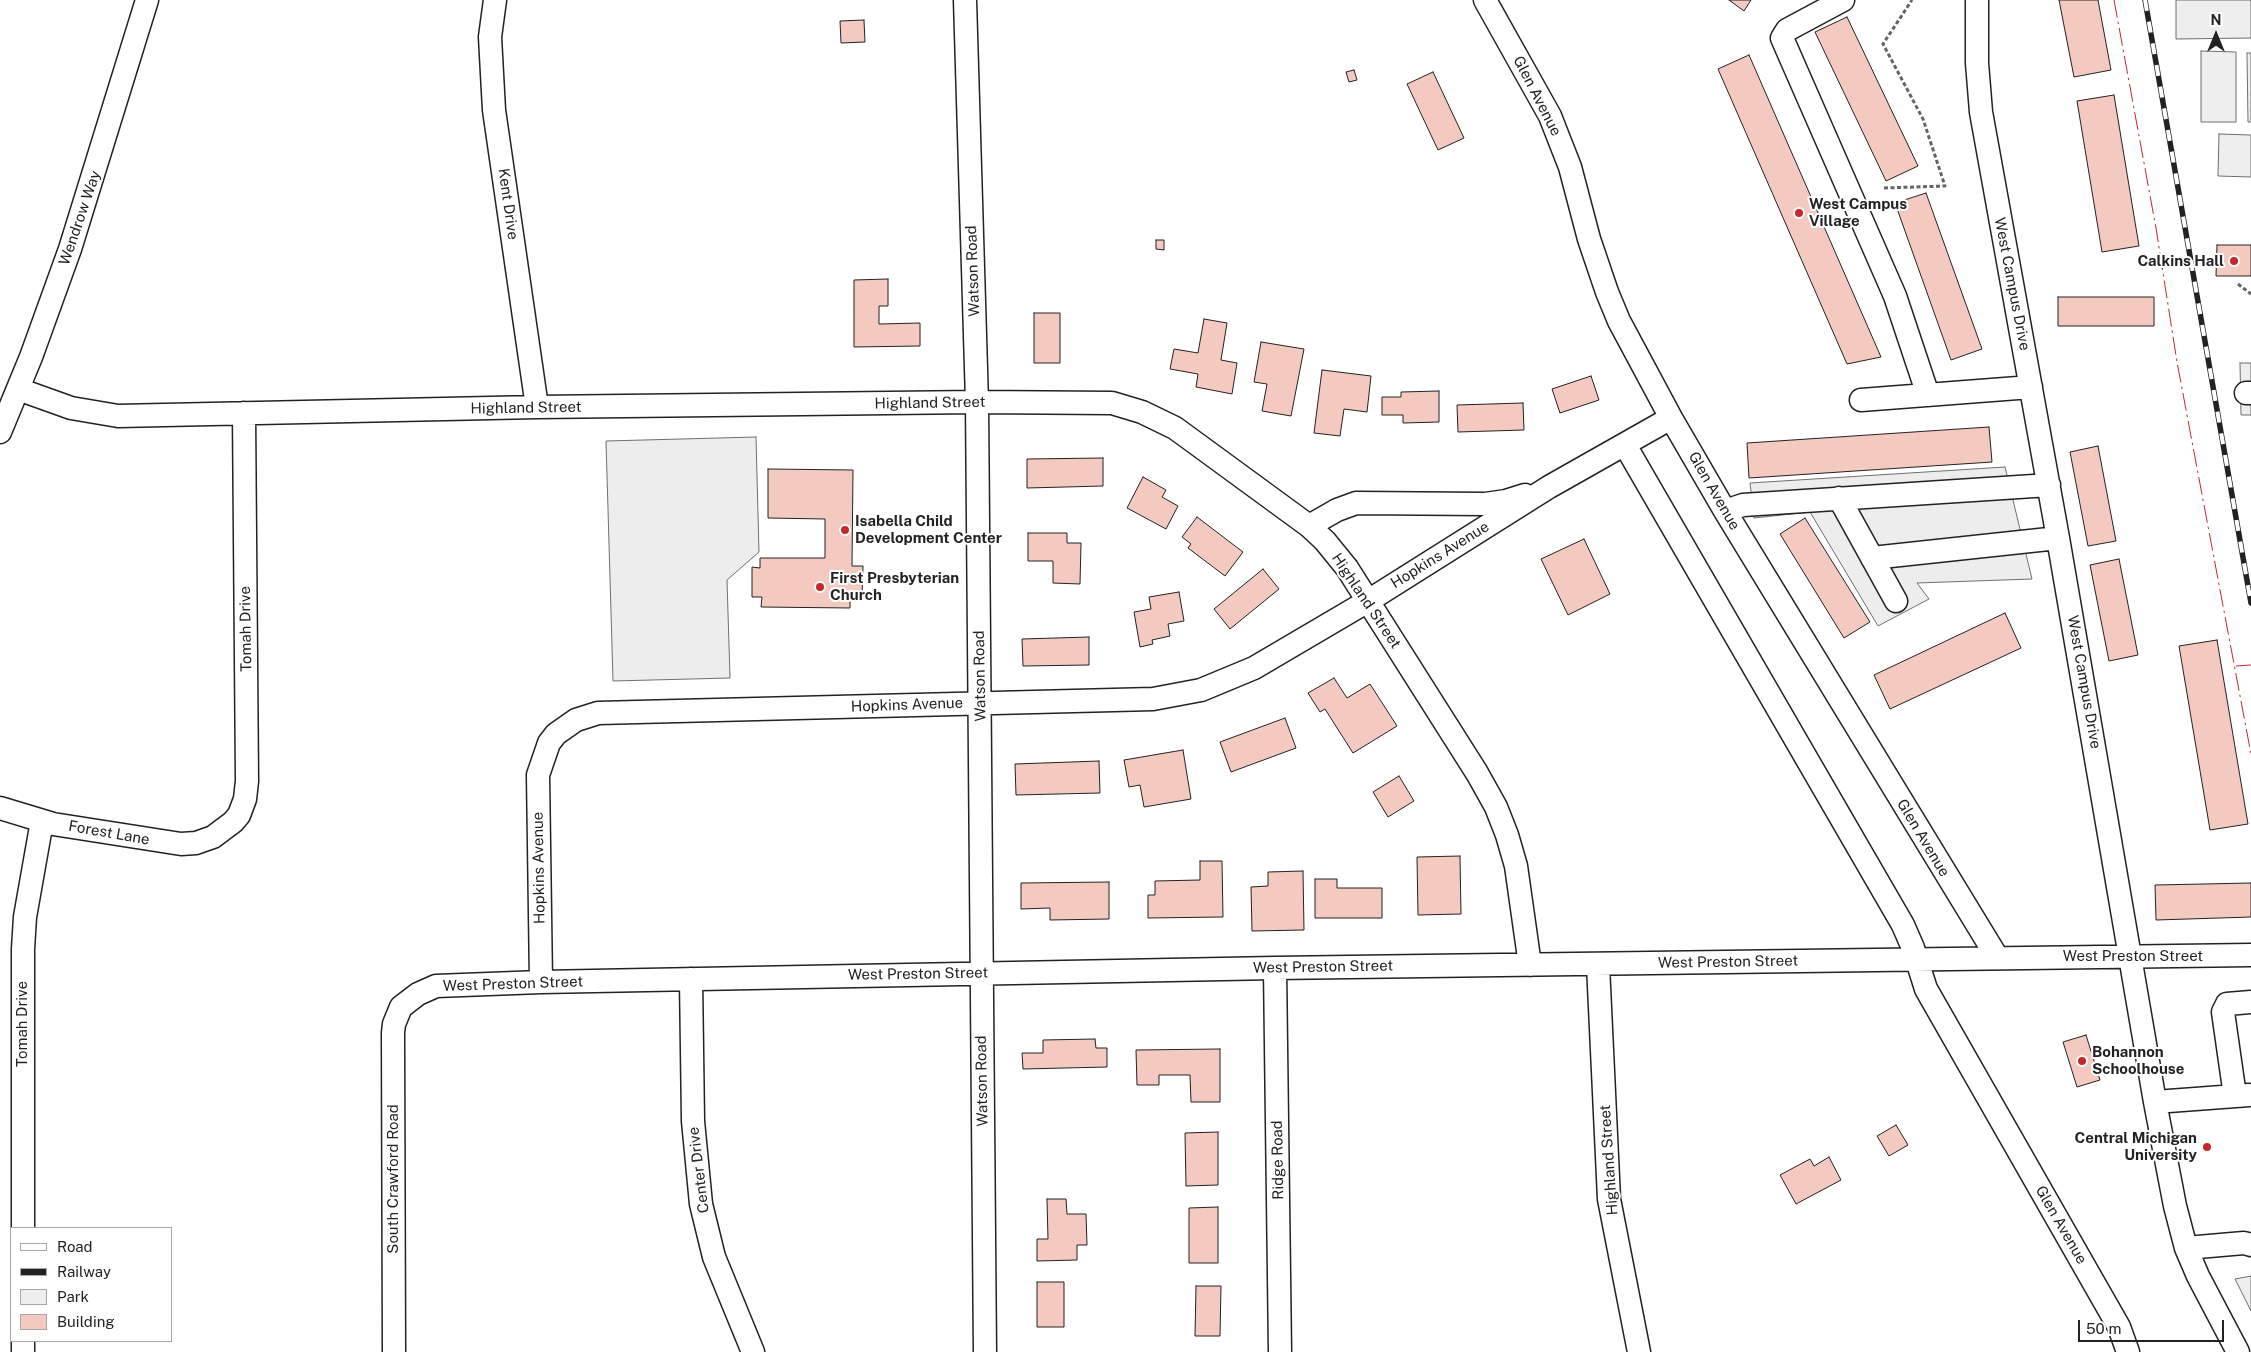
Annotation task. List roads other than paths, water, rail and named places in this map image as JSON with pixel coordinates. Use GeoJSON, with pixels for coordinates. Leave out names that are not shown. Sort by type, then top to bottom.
{"type":"FeatureCollection","features":[{"type":"Feature","properties":{"kind":"street","name":"Wendrow Way"},"geometry":{"type":"LineString","coordinates":[[0,432],[18,389],[80,220],[147,0]]}},
{"type":"Feature","properties":{"kind":"street","name":"Kent Drive"},"geometry":{"type":"LineString","coordinates":[[495,0],[490,36],[494,103],[537,407]]}},
{"type":"Feature","properties":{"kind":"street","name":"Watson Road"},"geometry":{"type":"LineString","coordinates":[[965,0],[977,402],[985,1352]]}},
{"type":"Feature","properties":{"kind":"street","name":"Glen Avenue"},"geometry":{"type":"LineString","coordinates":[[1485,0],[1550,116],[1570,167],[1589,239],[1619,321],[1671,418],[1725,511],[1997,957]]}},
{"type":"Feature","properties":{"kind":"street"},"geometry":{"type":"LineString","coordinates":[[1844,0],[1787,30],[1782,38],[1896,296],[1928,395]]}},
{"type":"Feature","properties":{"kind":"street","name":"West Campus Drive"},"geometry":{"type":"LineString","coordinates":[[1978,0],[1977,63],[1981,112],[2049,485],[2155,1102],[2175,1206],[2186,1248],[2198,1276],[2238,1352]]}},
{"type":"Feature","properties":{"kind":"street"},"geometry":{"type":"LineString","coordinates":[[1860,400],[2031,387]]}},
{"type":"Feature","properties":{"kind":"street","name":"Highland Street"},"geometry":{"type":"LineString","coordinates":[[18,389],[71,408],[104,415],[537,407],[977,402],[1112,403],[1142,412],[1175,428],[1309,526],[1334,553],[1368,601],[1477,773],[1502,820],[1519,881],[1530,965]]}},
{"type":"Feature","properties":{"kind":"street","name":"Tomah Drive"},"geometry":{"type":"LineString","coordinates":[[218,834],[239,815],[245,799],[247,781],[244,413]]}},
{"type":"Feature","properties":{"kind":"street","name":"Hopkins Avenue"},"geometry":{"type":"LineString","coordinates":[[542,982],[538,775],[549,743],[565,726],[587,715],[1153,699],[1200,690],[1254,668],[1368,601],[1549,487],[1671,418]]}},
{"type":"Feature","properties":{"kind":"street","name":"Glen Avenue"},"geometry":{"type":"LineString","coordinates":[[1625,445],[1903,925],[1926,989],[2119,1327],[2128,1352]]}},
{"type":"Feature","properties":{"kind":"street"},"geometry":{"type":"LineString","coordinates":[[1725,511],[1743,504],[2049,485]]}},
{"type":"Feature","properties":{"kind":"street","name":"Hopkins Avenue"},"geometry":{"type":"LineString","coordinates":[[1309,526],[1337,510],[1356,502],[1485,504],[1506,501],[1549,487]]}},
{"type":"Feature","properties":{"kind":"street"},"geometry":{"type":"LineString","coordinates":[[1839,498],[1896,601]]}},
{"type":"Feature","properties":{"kind":"street"},"geometry":{"type":"LineString","coordinates":[[1872,558],[2058,538]]}},
{"type":"Feature","properties":{"kind":"street","name":"Forest Lane"},"geometry":{"type":"LineString","coordinates":[[0,808],[42,821],[180,844],[206,840],[218,834]]}},
{"type":"Feature","properties":{"kind":"street","name":"Tomah Drive"},"geometry":{"type":"LineString","coordinates":[[23,1227],[23,949],[25,917],[42,821]]}},
{"type":"Feature","properties":{"kind":"street","name":"West Preston Street"},"geometry":{"type":"LineString","coordinates":[[401,1007],[418,994],[436,986],[542,982],[1275,968],[2251,955]]}},
{"type":"Feature","properties":{"kind":"street","name":"Highland Street"},"geometry":{"type":"LineString","coordinates":[[1598,965],[1609,1199],[1640,1352]]}},
{"type":"Feature","properties":{"kind":"street","name":"Ridge Road"},"geometry":{"type":"LineString","coordinates":[[1275,968],[1280,1352]]}},
{"type":"Feature","properties":{"kind":"street","name":"Center Drive"},"geometry":{"type":"LineString","coordinates":[[691,979],[693,1121],[701,1204],[714,1257],[753,1352]]}},
{"type":"Feature","properties":{"kind":"street"},"geometry":{"type":"LineString","coordinates":[[2155,1102],[2243,1096],[2223,1012],[2227,1004],[2251,1002]]}},
{"type":"Feature","properties":{"kind":"street","name":"South Crawford Road"},"geometry":{"type":"LineString","coordinates":[[394,1352],[392,1043],[394,1024],[401,1007]]}},
{"type":"Feature","properties":{"kind":"street"},"geometry":{"type":"LineString","coordinates":[[2186,1248],[2244,1243],[2251,1245]]}},
{"type":"Feature","properties":{"kind":"railway"},"geometry":{"type":"LineString","coordinates":[[2145,0],[2251,603]]}},
{"type":"Feature","properties":{"kind":"place","name":"West Campus Village"},"geometry":{"type":"Point","coordinates":[1799,213]}},
{"type":"Feature","properties":{"kind":"place","name":"Calkins Hall"},"geometry":{"type":"Point","coordinates":[2234,261]}},
{"type":"Feature","properties":{"kind":"place","name":"Isabella Child Development Center"},"geometry":{"type":"Point","coordinates":[845,530]}},
{"type":"Feature","properties":{"kind":"place","name":"First Presbyterian Church"},"geometry":{"type":"Point","coordinates":[820,587]}},
{"type":"Feature","properties":{"kind":"place","name":"Bohannon Schoolhouse"},"geometry":{"type":"Point","coordinates":[2082,1061]}},
{"type":"Feature","properties":{"kind":"place","name":"Central Michigan University"},"geometry":{"type":"Point","coordinates":[2207,1147]}}]}
